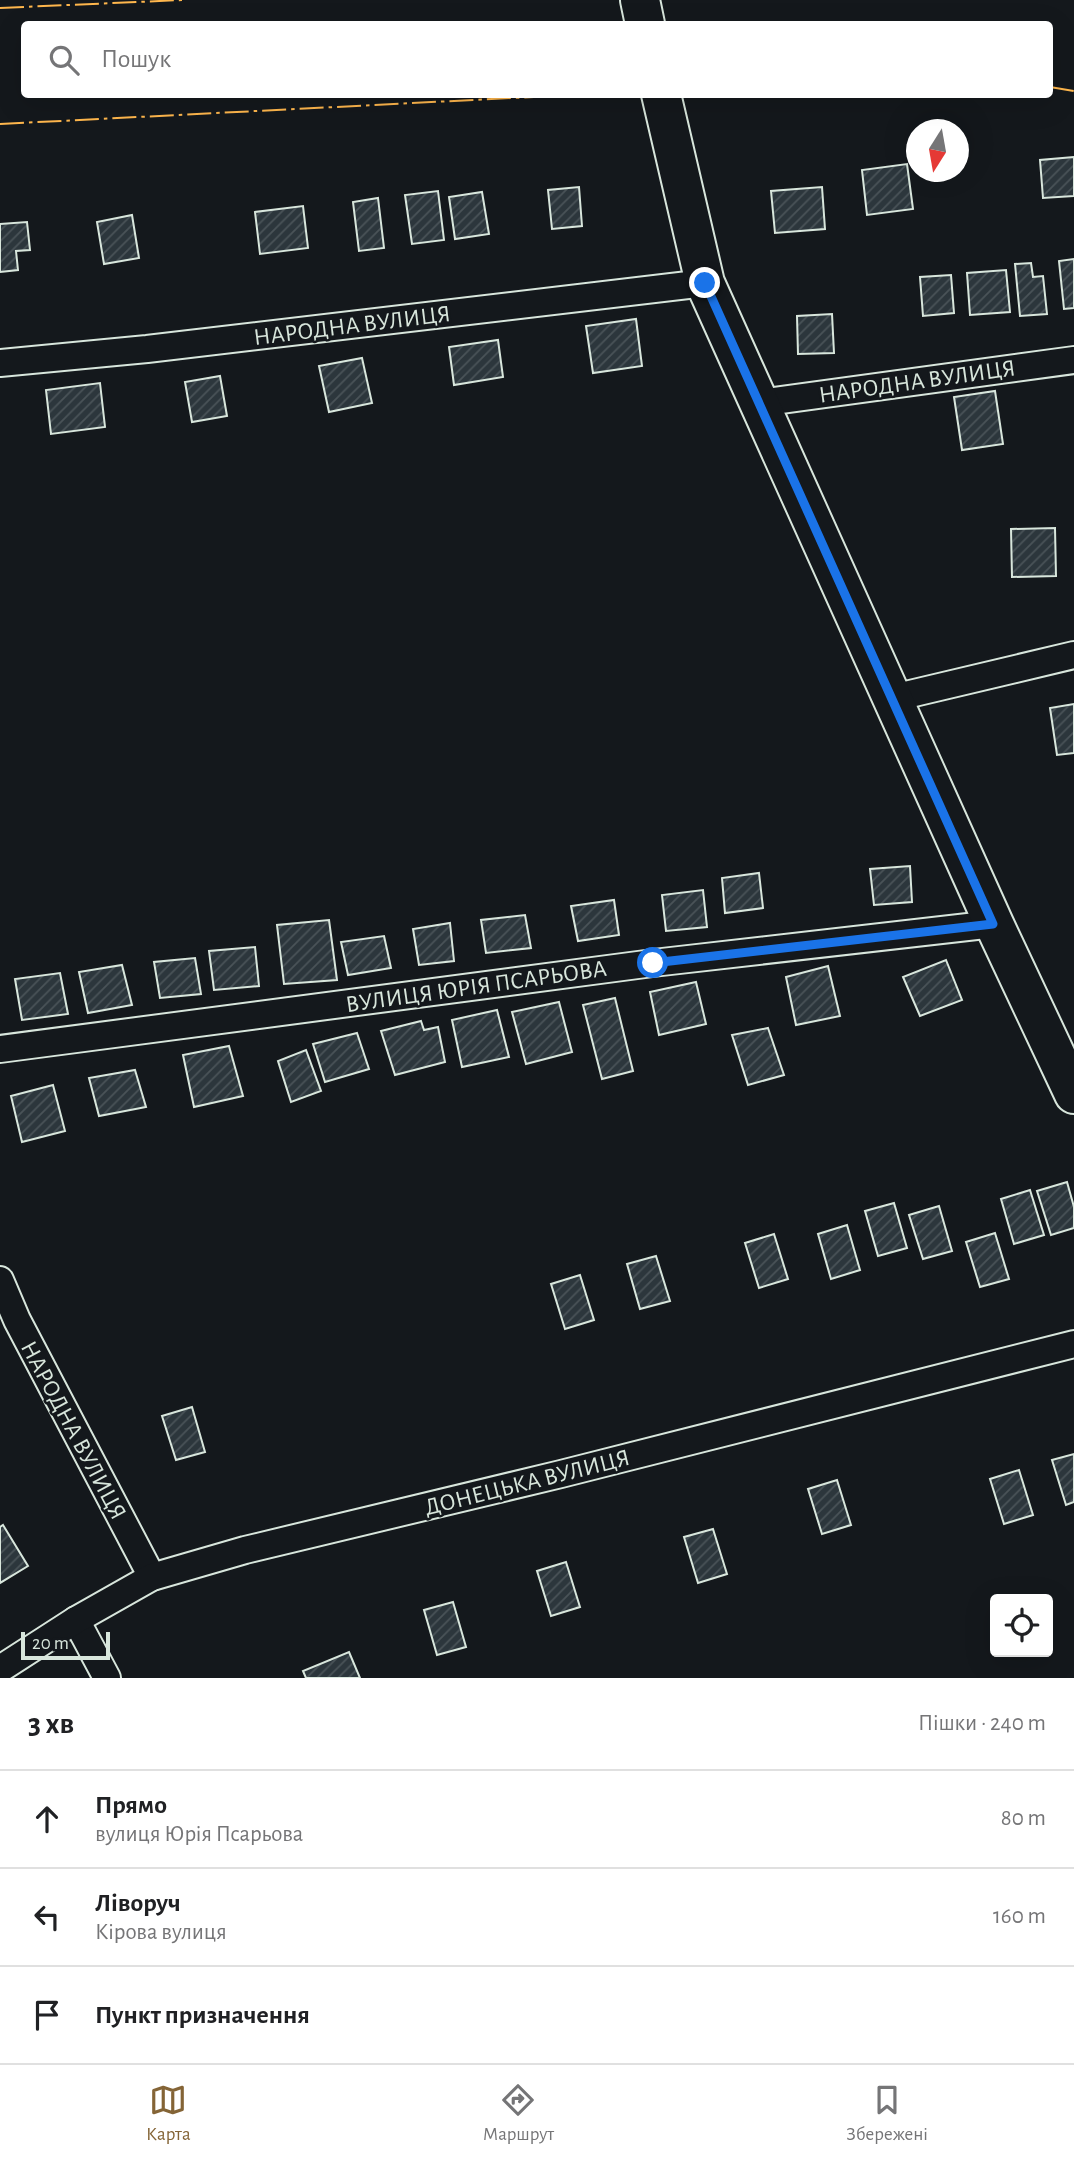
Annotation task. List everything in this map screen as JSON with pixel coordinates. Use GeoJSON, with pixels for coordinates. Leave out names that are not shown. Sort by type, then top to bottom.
{"type":"FeatureCollection","features":[{"type":"Feature","properties":{"kind":"street"},"geometry":{"type":"LineString","coordinates":[[640,0],[644,21]]}},
{"type":"Feature","properties":{"kind":"street"},"geometry":{"type":"LineString","coordinates":[[662,98],[705,283],[993,924],[1074,1094]]}},
{"type":"Feature","properties":{"kind":"street"},"geometry":{"type":"LineString","coordinates":[[0,363],[147,349],[705,283]]}},
{"type":"Feature","properties":{"kind":"street","name":"НАРОДНА ВУЛИЦЯ"},"geometry":{"type":"LineString","coordinates":[[760,403],[1074,360]]}},
{"type":"Feature","properties":{"kind":"street"},"geometry":{"type":"LineString","coordinates":[[893,698],[1074,655]]}},
{"type":"Feature","properties":{"kind":"street","name":"ВУЛИЦЯ ЮРІЯ ПСАРЬОВА"},"geometry":{"type":"LineString","coordinates":[[0,1049],[653,963],[993,924]]}},
{"type":"Feature","properties":{"kind":"street","name":"НАРОДНА ВУЛИЦЯ"},"geometry":{"type":"LineString","coordinates":[[0,1280],[17,1320],[152,1577]]}},
{"type":"Feature","properties":{"kind":"street","name":"ДОНЕЦЬКА ВУЛИЦЯ"},"geometry":{"type":"LineString","coordinates":[[0,1669],[76,1620],[152,1577],[245,1550],[561,1474],[1074,1344]]}},
{"type":"Feature","properties":{"kind":"street"},"geometry":{"type":"LineString","coordinates":[[76,1620],[107,1678]]}},
{"type":"Feature","properties":{"kind":"building"},"geometry":{"type":"Polygon","coordinates":[[[1074,157],[1074,196],[1043,198],[1040,160],[1074,157]]]}},
{"type":"Feature","properties":{"kind":"building"},"geometry":{"type":"Polygon","coordinates":[[[906,164],[906,182],[909,182],[913,209],[867,215],[862,170],[906,164]]]}},
{"type":"Feature","properties":{"kind":"building"},"geometry":{"type":"Polygon","coordinates":[[[579,187],[582,226],[552,229],[548,190],[579,187]]]}},
{"type":"Feature","properties":{"kind":"building"},"geometry":{"type":"Polygon","coordinates":[[[822,187],[825,229],[775,233],[771,191],[822,187]]]}},
{"type":"Feature","properties":{"kind":"building"},"geometry":{"type":"Polygon","coordinates":[[[438,191],[444,240],[412,244],[405,195],[438,191]]]}},
{"type":"Feature","properties":{"kind":"building"},"geometry":{"type":"Polygon","coordinates":[[[482,192],[489,234],[455,239],[449,197],[482,192]]]}},
{"type":"Feature","properties":{"kind":"building"},"geometry":{"type":"Polygon","coordinates":[[[378,198],[384,248],[359,251],[353,202],[378,198]]]}},
{"type":"Feature","properties":{"kind":"building"},"geometry":{"type":"Polygon","coordinates":[[[303,206],[308,248],[260,254],[255,212],[303,206]]]}},
{"type":"Feature","properties":{"kind":"building"},"geometry":{"type":"Polygon","coordinates":[[[132,215],[139,258],[104,264],[97,222],[132,215]]]}},
{"type":"Feature","properties":{"kind":"building"},"geometry":{"type":"Polygon","coordinates":[[[27,222],[30,250],[16,251],[18,270],[0,272],[0,224],[27,222]]]}},
{"type":"Feature","properties":{"kind":"building"},"geometry":{"type":"Polygon","coordinates":[[[1074,259],[1074,308],[1064,309],[1059,261],[1074,259]]]}},
{"type":"Feature","properties":{"kind":"building"},"geometry":{"type":"Polygon","coordinates":[[[1031,263],[1033,277],[1043,276],[1047,314],[1020,316],[1015,264],[1031,263]]]}},
{"type":"Feature","properties":{"kind":"building"},"geometry":{"type":"Polygon","coordinates":[[[1006,270],[1010,312],[970,315],[967,273],[1006,270]]]}},
{"type":"Feature","properties":{"kind":"building"},"geometry":{"type":"Polygon","coordinates":[[[951,275],[954,313],[923,316],[920,277],[951,275]]]}},
{"type":"Feature","properties":{"kind":"building"},"geometry":{"type":"Polygon","coordinates":[[[832,314],[834,353],[798,354],[797,316],[832,314]]]}},
{"type":"Feature","properties":{"kind":"building"},"geometry":{"type":"Polygon","coordinates":[[[636,319],[642,366],[593,373],[586,326],[636,319]]]}},
{"type":"Feature","properties":{"kind":"building"},"geometry":{"type":"Polygon","coordinates":[[[498,340],[503,377],[454,385],[449,347],[498,340]]]}},
{"type":"Feature","properties":{"kind":"building"},"geometry":{"type":"Polygon","coordinates":[[[362,358],[372,403],[329,412],[319,366],[362,358]]]}},
{"type":"Feature","properties":{"kind":"building"},"geometry":{"type":"Polygon","coordinates":[[[220,376],[227,416],[192,422],[185,382],[220,376]]]}},
{"type":"Feature","properties":{"kind":"building"},"geometry":{"type":"Polygon","coordinates":[[[100,383],[105,427],[51,434],[46,390],[100,383]]]}},
{"type":"Feature","properties":{"kind":"building"},"geometry":{"type":"Polygon","coordinates":[[[995,391],[1003,444],[962,450],[954,397],[995,391]]]}},
{"type":"Feature","properties":{"kind":"building"},"geometry":{"type":"Polygon","coordinates":[[[1055,528],[1056,576],[1012,577],[1011,529],[1055,528]]]}},
{"type":"Feature","properties":{"kind":"building"},"geometry":{"type":"Polygon","coordinates":[[[1074,704],[1074,753],[1057,755],[1050,708],[1074,704]]]}},
{"type":"Feature","properties":{"kind":"building"},"geometry":{"type":"Polygon","coordinates":[[[910,866],[912,902],[874,905],[870,869],[910,866]]]}},
{"type":"Feature","properties":{"kind":"building"},"geometry":{"type":"Polygon","coordinates":[[[759,873],[763,908],[725,913],[722,878],[759,873]]]}},
{"type":"Feature","properties":{"kind":"building"},"geometry":{"type":"Polygon","coordinates":[[[703,890],[707,927],[666,931],[662,895],[703,890]]]}},
{"type":"Feature","properties":{"kind":"building"},"geometry":{"type":"Polygon","coordinates":[[[614,900],[619,935],[578,941],[571,906],[614,900]]]}},
{"type":"Feature","properties":{"kind":"building"},"geometry":{"type":"Polygon","coordinates":[[[525,915],[531,948],[486,953],[481,920],[525,915]]]}},
{"type":"Feature","properties":{"kind":"building"},"geometry":{"type":"Polygon","coordinates":[[[329,920],[337,980],[284,984],[277,925],[329,920]]]}},
{"type":"Feature","properties":{"kind":"building"},"geometry":{"type":"Polygon","coordinates":[[[450,923],[454,961],[419,965],[413,929],[450,923]]]}},
{"type":"Feature","properties":{"kind":"building"},"geometry":{"type":"Polygon","coordinates":[[[384,936],[391,968],[348,975],[341,942],[384,936]]]}},
{"type":"Feature","properties":{"kind":"building"},"geometry":{"type":"Polygon","coordinates":[[[255,947],[259,986],[214,990],[209,951],[255,947]]]}},
{"type":"Feature","properties":{"kind":"building"},"geometry":{"type":"Polygon","coordinates":[[[195,958],[201,994],[160,998],[154,962],[195,958]]]}},
{"type":"Feature","properties":{"kind":"building"},"geometry":{"type":"Polygon","coordinates":[[[946,960],[962,1000],[920,1016],[903,977],[946,960]]]}},
{"type":"Feature","properties":{"kind":"building"},"geometry":{"type":"Polygon","coordinates":[[[122,965],[132,1005],[88,1013],[79,972],[122,965]]]}},
{"type":"Feature","properties":{"kind":"building"},"geometry":{"type":"Polygon","coordinates":[[[828,966],[840,1016],[796,1025],[786,977],[828,966]]]}},
{"type":"Feature","properties":{"kind":"building"},"geometry":{"type":"Polygon","coordinates":[[[60,973],[68,1014],[22,1020],[15,979],[60,973]]]}},
{"type":"Feature","properties":{"kind":"building"},"geometry":{"type":"Polygon","coordinates":[[[696,982],[706,1024],[659,1035],[650,992],[696,982]]]}},
{"type":"Feature","properties":{"kind":"building"},"geometry":{"type":"Polygon","coordinates":[[[615,998],[633,1071],[602,1079],[583,1005],[615,998]]]}},
{"type":"Feature","properties":{"kind":"building"},"geometry":{"type":"Polygon","coordinates":[[[559,1002],[572,1052],[526,1064],[512,1012],[559,1002]]]}},
{"type":"Feature","properties":{"kind":"building"},"geometry":{"type":"Polygon","coordinates":[[[497,1010],[509,1057],[462,1067],[452,1020],[497,1010]]]}},
{"type":"Feature","properties":{"kind":"building"},"geometry":{"type":"Polygon","coordinates":[[[421,1021],[424,1030],[438,1027],[445,1062],[395,1075],[381,1031],[421,1021]]]}},
{"type":"Feature","properties":{"kind":"building"},"geometry":{"type":"Polygon","coordinates":[[[768,1028],[784,1075],[748,1085],[732,1035],[768,1028]]]}},
{"type":"Feature","properties":{"kind":"building"},"geometry":{"type":"Polygon","coordinates":[[[357,1033],[369,1069],[325,1082],[313,1044],[357,1033]]]}},
{"type":"Feature","properties":{"kind":"building"},"geometry":{"type":"Polygon","coordinates":[[[229,1046],[243,1096],[194,1107],[183,1055],[229,1046]]]}},
{"type":"Feature","properties":{"kind":"building"},"geometry":{"type":"Polygon","coordinates":[[[306,1050],[321,1091],[291,1102],[278,1061],[306,1050]]]}},
{"type":"Feature","properties":{"kind":"building"},"geometry":{"type":"Polygon","coordinates":[[[135,1070],[146,1107],[99,1116],[89,1078],[135,1070]]]}},
{"type":"Feature","properties":{"kind":"building"},"geometry":{"type":"Polygon","coordinates":[[[53,1085],[65,1131],[22,1142],[11,1096],[53,1085]]]}},
{"type":"Feature","properties":{"kind":"building"},"geometry":{"type":"Polygon","coordinates":[[[1067,1182],[1074,1207],[1074,1228],[1051,1235],[1037,1191],[1067,1182]]]}},
{"type":"Feature","properties":{"kind":"building"},"geometry":{"type":"Polygon","coordinates":[[[1030,1190],[1044,1235],[1014,1244],[1001,1199],[1030,1190]]]}},
{"type":"Feature","properties":{"kind":"building"},"geometry":{"type":"Polygon","coordinates":[[[894,1203],[907,1248],[878,1256],[865,1211],[894,1203]]]}},
{"type":"Feature","properties":{"kind":"building"},"geometry":{"type":"Polygon","coordinates":[[[939,1206],[952,1251],[923,1259],[909,1215],[939,1206]]]}},
{"type":"Feature","properties":{"kind":"building"},"geometry":{"type":"Polygon","coordinates":[[[847,1225],[860,1270],[831,1279],[818,1234],[847,1225]]]}},
{"type":"Feature","properties":{"kind":"building"},"geometry":{"type":"Polygon","coordinates":[[[995,1233],[1009,1279],[980,1287],[966,1242],[995,1233]]]}},
{"type":"Feature","properties":{"kind":"building"},"geometry":{"type":"Polygon","coordinates":[[[774,1234],[788,1279],[759,1288],[745,1243],[774,1234]]]}},
{"type":"Feature","properties":{"kind":"building"},"geometry":{"type":"Polygon","coordinates":[[[656,1256],[670,1301],[640,1309],[627,1264],[656,1256]]]}},
{"type":"Feature","properties":{"kind":"building"},"geometry":{"type":"Polygon","coordinates":[[[580,1275],[594,1320],[565,1329],[551,1284],[580,1275]]]}},
{"type":"Feature","properties":{"kind":"building"},"geometry":{"type":"Polygon","coordinates":[[[192,1407],[205,1452],[176,1460],[162,1416],[192,1407]]]}},
{"type":"Feature","properties":{"kind":"building"},"geometry":{"type":"Polygon","coordinates":[[[1074,1454],[1074,1502],[1066,1505],[1052,1460],[1074,1454]]]}},
{"type":"Feature","properties":{"kind":"building"},"geometry":{"type":"Polygon","coordinates":[[[1019,1470],[1033,1515],[1004,1524],[990,1479],[1019,1470]]]}},
{"type":"Feature","properties":{"kind":"building"},"geometry":{"type":"Polygon","coordinates":[[[837,1480],[851,1525],[822,1534],[808,1489],[837,1480]]]}},
{"type":"Feature","properties":{"kind":"building"},"geometry":{"type":"Polygon","coordinates":[[[3,1525],[28,1566],[0,1583],[0,1527],[3,1525]]]}},
{"type":"Feature","properties":{"kind":"building"},"geometry":{"type":"Polygon","coordinates":[[[713,1529],[727,1574],[698,1583],[684,1537],[713,1529]]]}},
{"type":"Feature","properties":{"kind":"building"},"geometry":{"type":"Polygon","coordinates":[[[566,1562],[580,1607],[551,1616],[537,1571],[566,1562]]]}},
{"type":"Feature","properties":{"kind":"building"},"geometry":{"type":"Polygon","coordinates":[[[453,1602],[466,1647],[437,1655],[424,1610],[453,1602]]]}},
{"type":"Feature","properties":{"kind":"building"},"geometry":{"type":"Polygon","coordinates":[[[349,1652],[360,1678],[306,1678],[303,1671],[349,1652]]]}},
{"type":"Feature","properties":{"kind":"power"},"geometry":{"type":"LineString","coordinates":[[0,8],[182,0]]}},
{"type":"Feature","properties":{"kind":"power"},"geometry":{"type":"LineString","coordinates":[[1053,88],[1074,91]]}},
{"type":"Feature","properties":{"kind":"power"},"geometry":{"type":"LineString","coordinates":[[0,124],[512,98]]}},
{"type":"Feature","properties":{"kind":"route"},"geometry":{"type":"LineString","coordinates":[[653,963],[993,924],[705,283]]}}]}
